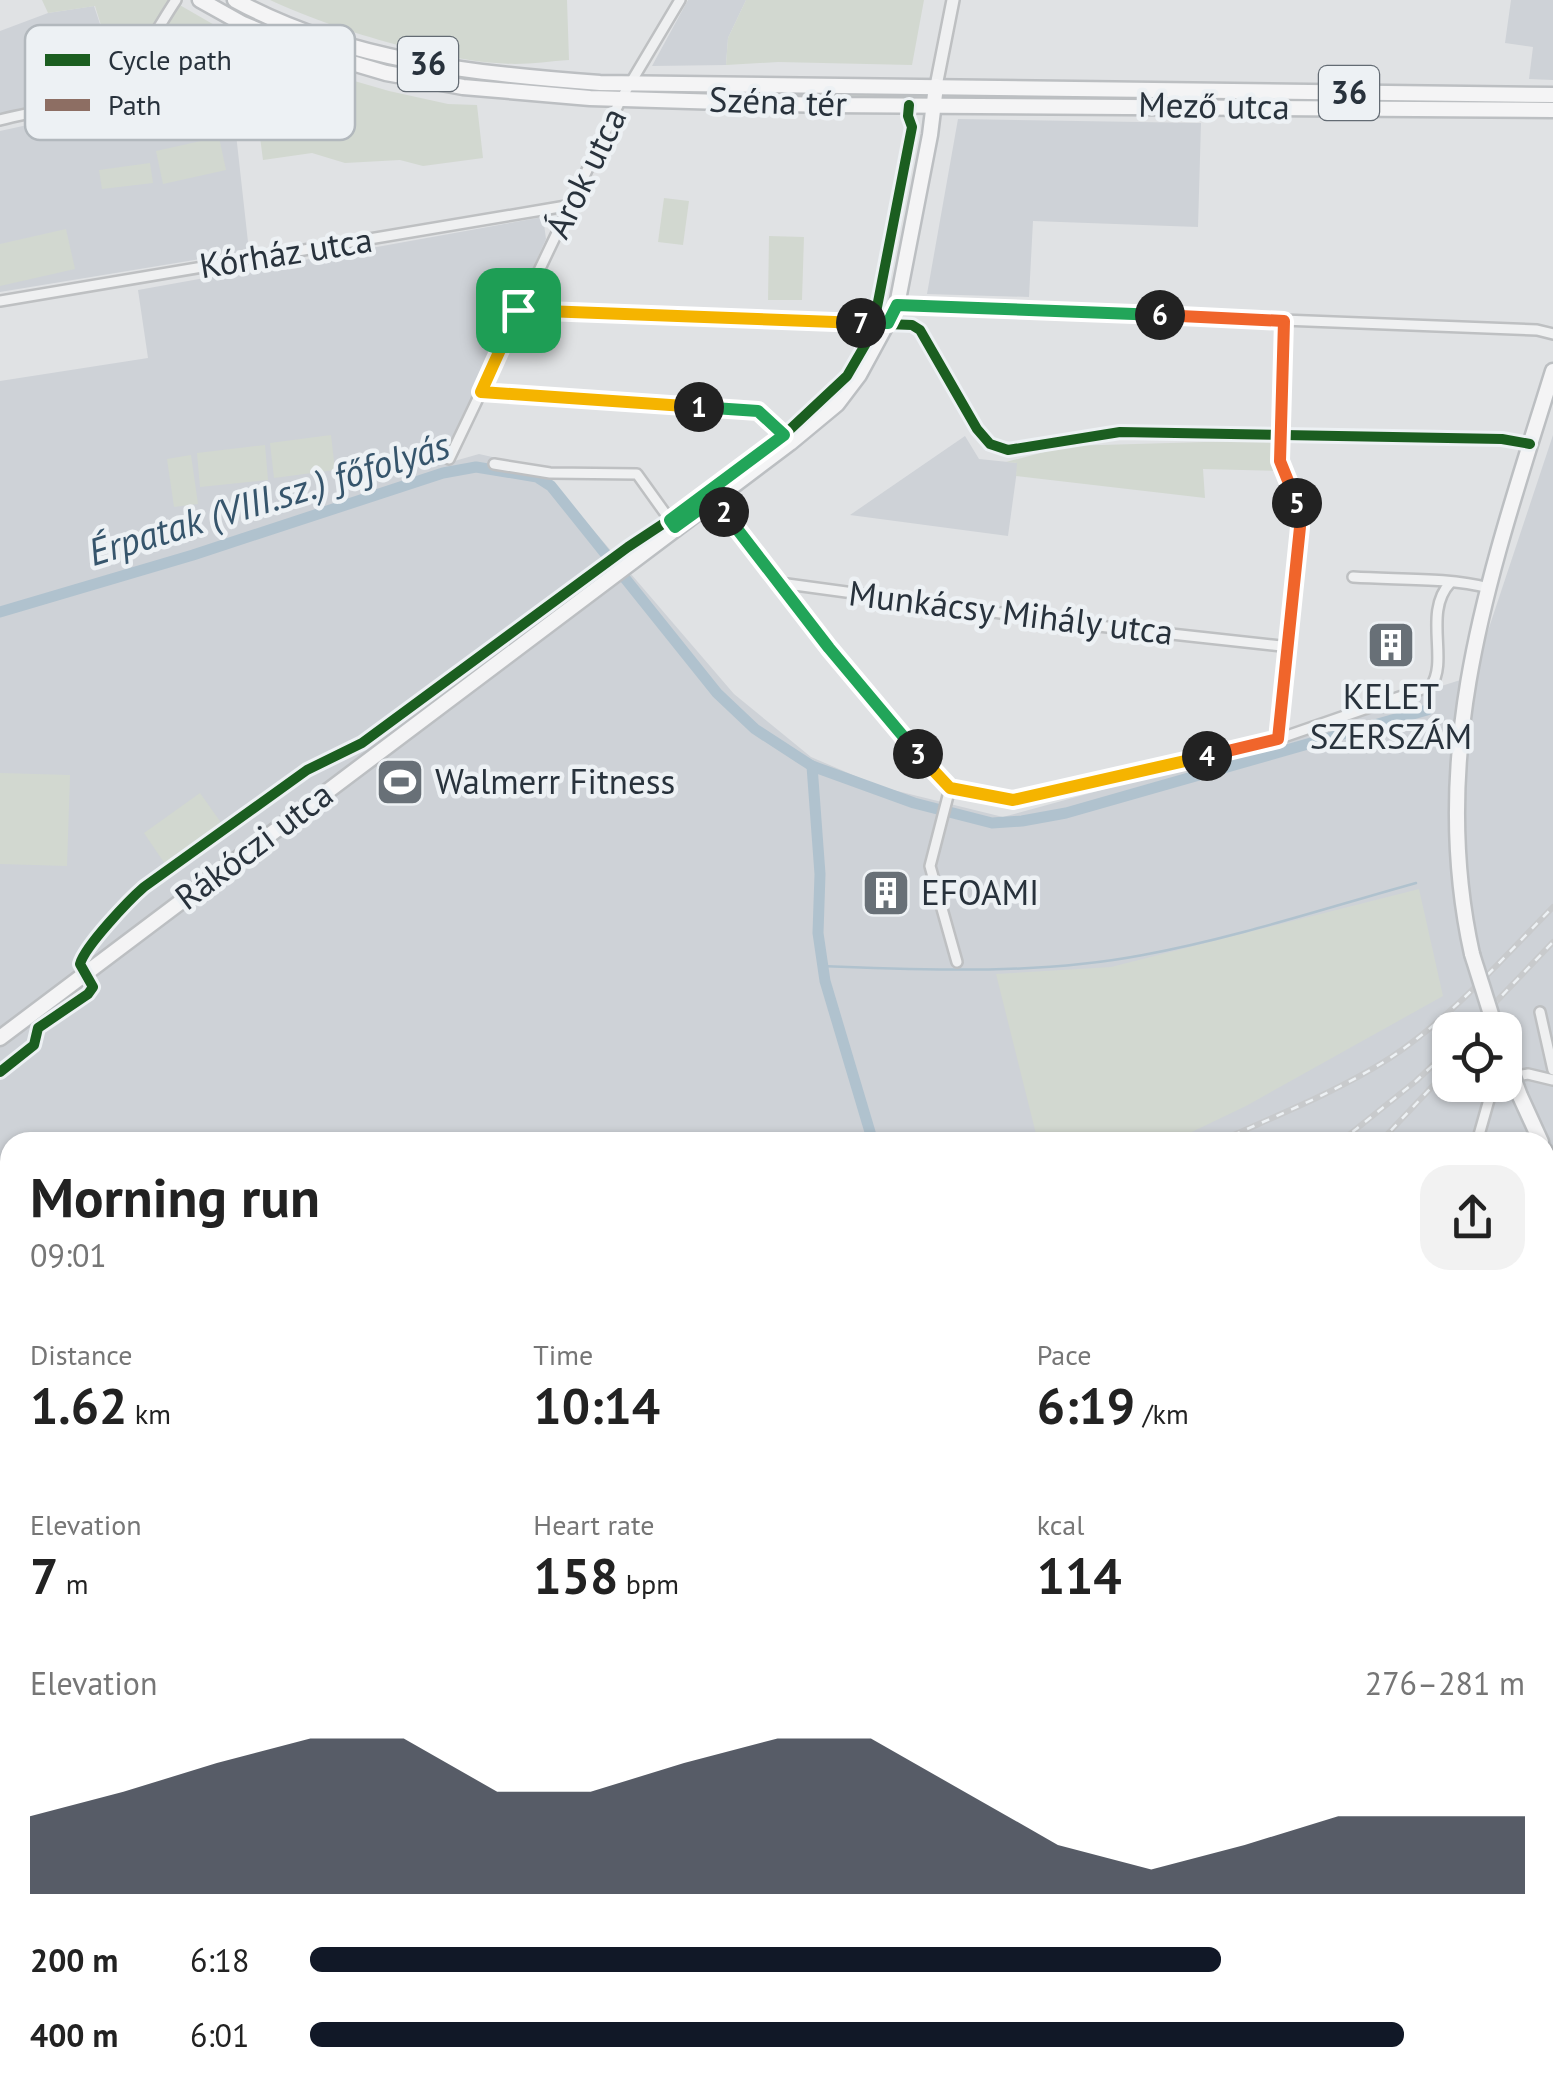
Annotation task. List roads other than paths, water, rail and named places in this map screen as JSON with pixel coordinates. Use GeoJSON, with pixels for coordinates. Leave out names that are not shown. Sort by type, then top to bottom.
{"type":"FeatureCollection","features":[{"type":"Feature","properties":{"kind":"main road","name":"36"},"geometry":{"type":"LineString","coordinates":[[200,0],[245,25]]}},
{"type":"Feature","properties":{"kind":"main road","name":"36"},"geometry":{"type":"LineString","coordinates":[[235,0],[290,25]]}},
{"type":"Feature","properties":{"kind":"main road","name":"36"},"geometry":{"type":"LineString","coordinates":[[355,46],[393,58],[508,75],[632,84]]}},
{"type":"Feature","properties":{"kind":"main road","name":"36"},"geometry":{"type":"LineString","coordinates":[[355,64],[463,87],[621,99]]}},
{"type":"Feature","properties":{"kind":"main road","name":"Széna tér"},"geometry":{"type":"LineString","coordinates":[[632,84],[936,86]]}},
{"type":"Feature","properties":{"kind":"main road","name":"Mező utca"},"geometry":{"type":"LineString","coordinates":[[936,86],[1553,95]]}},
{"type":"Feature","properties":{"kind":"main road","name":"Rákóczi utca"},"geometry":{"type":"LineString","coordinates":[[0,1038],[790,444],[837,404],[859,375],[897,305],[936,86]]}},
{"type":"Feature","properties":{"kind":"main road","name":"Széna tér"},"geometry":{"type":"LineString","coordinates":[[621,99],[935,104]]}},
{"type":"Feature","properties":{"kind":"main road","name":"Mező utca"},"geometry":{"type":"LineString","coordinates":[[935,104],[1553,110]]}},
{"type":"Feature","properties":{"kind":"main road"},"geometry":{"type":"LineString","coordinates":[[1490,1012],[1472,954],[1458,874],[1456,783],[1461,724],[1480,622],[1553,370]]}},
{"type":"Feature","properties":{"kind":"main road"},"geometry":{"type":"LineString","coordinates":[[1522,1100],[1536,1132]]}},
{"type":"Feature","properties":{"kind":"street"},"geometry":{"type":"LineString","coordinates":[[159,25],[176,0]]}},
{"type":"Feature","properties":{"kind":"street","name":"Árok utca"},"geometry":{"type":"LineString","coordinates":[[449,460],[621,99],[680,0]]}},
{"type":"Feature","properties":{"kind":"street","name":"Rákóczi utca"},"geometry":{"type":"LineString","coordinates":[[936,86],[954,0]]}},
{"type":"Feature","properties":{"kind":"street"},"geometry":{"type":"LineString","coordinates":[[0,120],[25,113]]}},
{"type":"Feature","properties":{"kind":"street","name":"Kórház utca"},"geometry":{"type":"LineString","coordinates":[[0,301],[572,206]]}},
{"type":"Feature","properties":{"kind":"street"},"geometry":{"type":"LineString","coordinates":[[897,305],[1537,330],[1553,334]]}},
{"type":"Feature","properties":{"kind":"street"},"geometry":{"type":"LineString","coordinates":[[912,325],[918,307]]}},
{"type":"Feature","properties":{"kind":"street"},"geometry":{"type":"LineString","coordinates":[[518,310],[912,325],[920,330],[976,429],[990,444],[1008,450],[1120,432],[1502,439],[1530,444]]}},
{"type":"Feature","properties":{"kind":"street"},"geometry":{"type":"LineString","coordinates":[[1278,739],[1300,527],[1298,508],[1280,461],[1284,321]]}},
{"type":"Feature","properties":{"kind":"street"},"geometry":{"type":"LineString","coordinates":[[481,392],[758,411],[790,444]]}},
{"type":"Feature","properties":{"kind":"street"},"geometry":{"type":"LineString","coordinates":[[494,464],[550,473],[637,474],[675,527]]}},
{"type":"Feature","properties":{"kind":"street"},"geometry":{"type":"LineString","coordinates":[[715,498],[829,648],[926,764],[950,788],[1013,800],[1278,739],[1430,686],[1438,668],[1435,642],[1443,592],[1450,584]]}},
{"type":"Feature","properties":{"kind":"street"},"geometry":{"type":"LineString","coordinates":[[1353,578],[1468,582],[1489,588]]}},
{"type":"Feature","properties":{"kind":"street","name":"Munkácsy Mihály utca"},"geometry":{"type":"LineString","coordinates":[[780,583],[1290,647]]}},
{"type":"Feature","properties":{"kind":"street"},"geometry":{"type":"LineString","coordinates":[[950,788],[930,866],[957,962]]}},
{"type":"Feature","properties":{"kind":"street"},"geometry":{"type":"LineString","coordinates":[[1540,1012],[1553,1070]]}},
{"type":"Feature","properties":{"kind":"street"},"geometry":{"type":"LineString","coordinates":[[1522,1075],[1553,1080]]}},
{"type":"Feature","properties":{"kind":"street"},"geometry":{"type":"LineString","coordinates":[[1480,1132],[1488,1102]]}},
{"type":"Feature","properties":{"kind":"waterway","name":"Érpatak (VIII.sz.) főfolyás"},"geometry":{"type":"LineString","coordinates":[[0,612],[193,555],[443,473],[476,467],[537,477],[551,486],[717,693],[755,729],[812,766],[914,803],[992,823],[1066,813],[1427,710]]}},
{"type":"Feature","properties":{"kind":"waterway"},"geometry":{"type":"LineString","coordinates":[[812,766],[820,874],[818,933],[825,981],[870,1132]]}},
{"type":"Feature","properties":{"kind":"waterway"},"geometry":{"type":"LineString","coordinates":[[823,966],[983,970],[1103,961],[1212,940],[1416,883]]}},
{"type":"Feature","properties":{"kind":"railway"},"geometry":{"type":"LineString","coordinates":[[1240,1132],[1327,1093],[1413,1042],[1455,1006],[1553,907]]}},
{"type":"Feature","properties":{"kind":"railway"},"geometry":{"type":"LineString","coordinates":[[1486,1012],[1553,942]]}},
{"type":"Feature","properties":{"kind":"railway"},"geometry":{"type":"LineString","coordinates":[[1352,1132],[1432,1066]]}},
{"type":"Feature","properties":{"kind":"railway"},"geometry":{"type":"LineString","coordinates":[[1389,1132],[1432,1087]]}},
{"type":"Feature","properties":{"kind":"place","name":"KELET SZERSZÁM"},"geometry":{"type":"Point","coordinates":[1391,645]}},
{"type":"Feature","properties":{"kind":"place","name":"Walmerr Fitness"},"geometry":{"type":"Point","coordinates":[400,782]}},
{"type":"Feature","properties":{"kind":"place","name":"EFOAMI"},"geometry":{"type":"Point","coordinates":[886,893]}}]}
